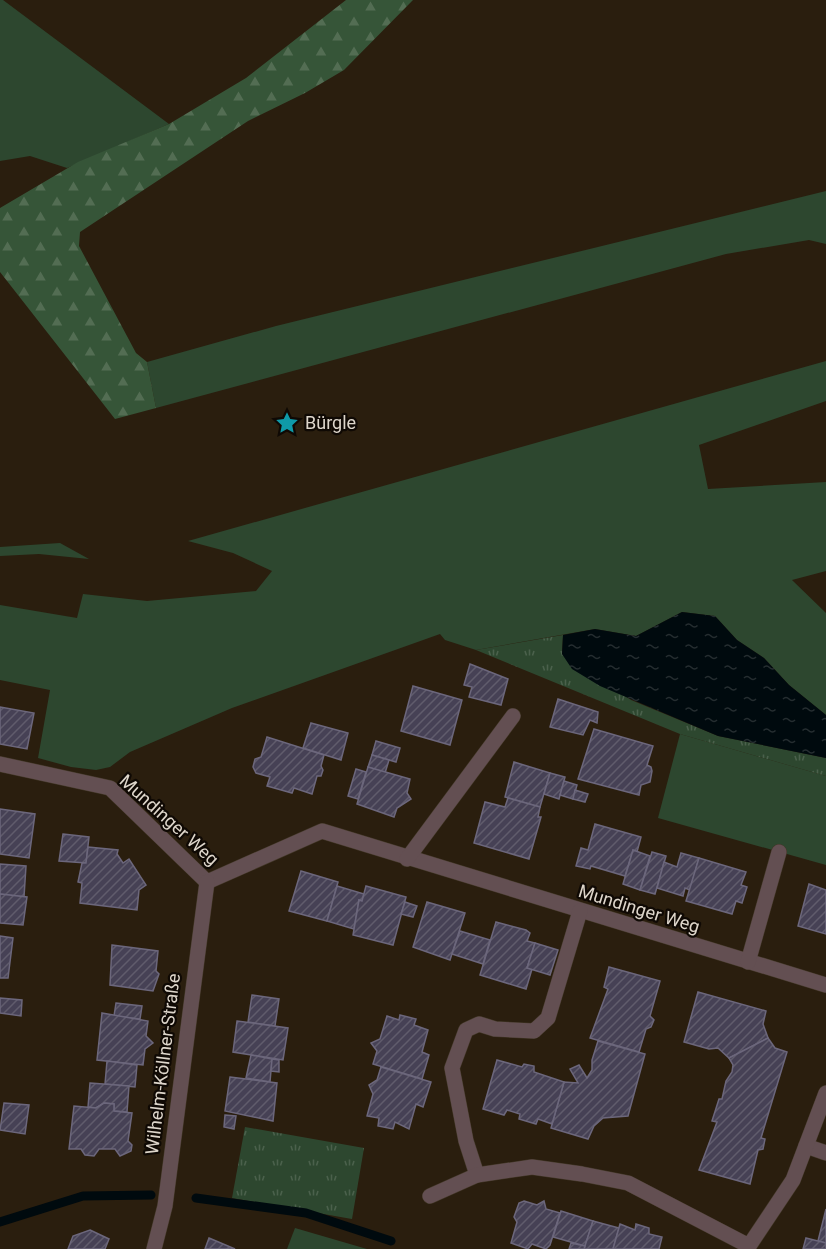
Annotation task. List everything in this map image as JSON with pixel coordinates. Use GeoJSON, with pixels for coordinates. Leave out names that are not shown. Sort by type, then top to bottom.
{"type":"FeatureCollection","features":[{"type":"Feature","properties":{"kind":"street"},"geometry":{"type":"LineString","coordinates":[[407,859],[513,716]]}},
{"type":"Feature","properties":{"kind":"street","name":"Mundinger Weg"},"geometry":{"type":"LineString","coordinates":[[0,764],[110,788],[207,882],[322,831],[407,859],[826,985]]}},
{"type":"Feature","properties":{"kind":"street"},"geometry":{"type":"LineString","coordinates":[[748,962],[779,852]]}},
{"type":"Feature","properties":{"kind":"street","name":"Wilhelm-Köllner-Straße"},"geometry":{"type":"LineString","coordinates":[[154,1249],[165,1206],[207,882]]}},
{"type":"Feature","properties":{"kind":"street"},"geometry":{"type":"LineString","coordinates":[[477,1175],[466,1141],[452,1068],[466,1030],[479,1024],[495,1029],[534,1031],[548,1018],[580,911]]}},
{"type":"Feature","properties":{"kind":"street"},"geometry":{"type":"LineString","coordinates":[[430,1196],[477,1175],[532,1167],[628,1183],[749,1248],[793,1180],[826,1093]]}},
{"type":"Feature","properties":{"kind":"street"},"geometry":{"type":"LineString","coordinates":[[806,1146],[826,1153]]}},
{"type":"Feature","properties":{"kind":"green space"},"geometry":{"type":"Polygon","coordinates":[[[0,0],[169,124],[67,168],[30,156],[0,161],[0,0]]]}},
{"type":"Feature","properties":{"kind":"green space"},"geometry":{"type":"Polygon","coordinates":[[[346,0],[413,0],[344,70],[305,93],[248,121],[80,232],[79,246],[136,353],[147,362],[156,408],[115,419],[0,272],[0,208],[78,162],[169,124],[246,78],[346,0]]]}},
{"type":"Feature","properties":{"kind":"green space"},"geometry":{"type":"Polygon","coordinates":[[[826,191],[826,244],[809,240],[726,254],[156,408],[147,362],[276,326],[826,191]]]}},
{"type":"Feature","properties":{"kind":"green space"},"geometry":{"type":"Polygon","coordinates":[[[826,361],[826,401],[699,445],[708,489],[826,482],[826,571],[792,580],[826,613],[826,715],[789,685],[764,658],[737,640],[715,616],[682,612],[636,636],[595,629],[476,650],[445,640],[440,634],[232,708],[130,752],[110,767],[96,770],[71,767],[38,758],[50,690],[0,680],[0,605],[77,618],[83,594],[147,601],[256,591],[272,571],[233,553],[188,541],[826,361]]]}},
{"type":"Feature","properties":{"kind":"green space"},"geometry":{"type":"Polygon","coordinates":[[[60,543],[89,559],[39,554],[0,556],[0,547],[60,543]]]}},
{"type":"Feature","properties":{"kind":"green space"},"geometry":{"type":"Polygon","coordinates":[[[563,635],[562,654],[631,700],[718,736],[826,758],[826,776],[680,734],[476,650],[563,635]]]}},
{"type":"Feature","properties":{"kind":"green space"},"geometry":{"type":"Polygon","coordinates":[[[680,734],[826,776],[826,865],[658,818],[680,734]]]}},
{"type":"Feature","properties":{"kind":"green space"},"geometry":{"type":"Polygon","coordinates":[[[245,1127],[364,1148],[352,1219],[232,1198],[245,1127]]]}},
{"type":"Feature","properties":{"kind":"green space"},"geometry":{"type":"Polygon","coordinates":[[[295,1228],[367,1249],[287,1249],[295,1228]]]}},
{"type":"Feature","properties":{"kind":"water"},"geometry":{"type":"Polygon","coordinates":[[[682,612],[715,616],[737,640],[764,658],[789,685],[826,715],[826,758],[718,736],[600,686],[572,669],[562,654],[563,635],[595,629],[636,636],[682,612]]]}},
{"type":"Feature","properties":{"kind":"building"},"geometry":{"type":"Polygon","coordinates":[[[470,664],[508,679],[501,705],[469,697],[472,687],[464,685],[470,664]]]}},
{"type":"Feature","properties":{"kind":"building"},"geometry":{"type":"Polygon","coordinates":[[[413,686],[462,700],[450,745],[401,731],[413,686]]]}},
{"type":"Feature","properties":{"kind":"building"},"geometry":{"type":"Polygon","coordinates":[[[558,699],[598,712],[597,723],[590,720],[583,735],[550,727],[558,699]]]}},
{"type":"Feature","properties":{"kind":"building"},"geometry":{"type":"Polygon","coordinates":[[[0,707],[34,713],[27,749],[0,744],[0,707]]]}},
{"type":"Feature","properties":{"kind":"building"},"geometry":{"type":"Polygon","coordinates":[[[311,723],[348,733],[341,760],[303,748],[311,723]]]}},
{"type":"Feature","properties":{"kind":"building"},"geometry":{"type":"Polygon","coordinates":[[[594,729],[653,746],[647,765],[652,771],[650,782],[641,785],[639,795],[578,779],[594,729]]]}},
{"type":"Feature","properties":{"kind":"building"},"geometry":{"type":"Polygon","coordinates":[[[267,737],[324,755],[321,766],[323,770],[321,776],[317,776],[312,794],[294,788],[292,793],[267,786],[270,777],[256,773],[253,767],[255,759],[261,757],[267,737]]]}},
{"type":"Feature","properties":{"kind":"building"},"geometry":{"type":"Polygon","coordinates":[[[376,741],[400,748],[396,762],[372,755],[376,741]]]}},
{"type":"Feature","properties":{"kind":"building"},"geometry":{"type":"Polygon","coordinates":[[[372,755],[389,760],[385,773],[368,767],[372,755]]]}},
{"type":"Feature","properties":{"kind":"building"},"geometry":{"type":"Polygon","coordinates":[[[514,762],[550,773],[540,807],[505,797],[514,762]]]}},
{"type":"Feature","properties":{"kind":"building"},"geometry":{"type":"Polygon","coordinates":[[[368,767],[410,779],[407,793],[411,799],[397,808],[394,817],[357,804],[368,767]]]}},
{"type":"Feature","properties":{"kind":"building"},"geometry":{"type":"Polygon","coordinates":[[[356,769],[366,772],[358,799],[348,796],[356,769]]]}},
{"type":"Feature","properties":{"kind":"building"},"geometry":{"type":"Polygon","coordinates":[[[550,773],[565,777],[559,799],[544,794],[550,773]]]}},
{"type":"Feature","properties":{"kind":"building"},"geometry":{"type":"Polygon","coordinates":[[[564,781],[577,785],[573,799],[560,795],[564,781]]]}},
{"type":"Feature","properties":{"kind":"building"},"geometry":{"type":"Polygon","coordinates":[[[575,790],[588,794],[585,802],[573,799],[575,790]]]}},
{"type":"Feature","properties":{"kind":"building"},"geometry":{"type":"Polygon","coordinates":[[[508,798],[540,807],[538,817],[541,817],[529,859],[474,843],[485,802],[505,807],[508,798]]]}},
{"type":"Feature","properties":{"kind":"building"},"geometry":{"type":"Polygon","coordinates":[[[0,809],[35,814],[29,858],[0,854],[0,809]]]}},
{"type":"Feature","properties":{"kind":"building"},"geometry":{"type":"Polygon","coordinates":[[[595,824],[641,837],[637,852],[633,850],[625,876],[591,866],[590,869],[576,866],[581,848],[588,850],[595,824]]]}},
{"type":"Feature","properties":{"kind":"building"},"geometry":{"type":"Polygon","coordinates":[[[63,834],[89,837],[86,863],[59,861],[63,834]]]}},
{"type":"Feature","properties":{"kind":"building"},"geometry":{"type":"Polygon","coordinates":[[[88,847],[118,850],[117,854],[123,863],[129,859],[146,885],[139,890],[137,910],[80,903],[82,883],[78,882],[82,863],[86,863],[88,847]]]}},
{"type":"Feature","properties":{"kind":"building"},"geometry":{"type":"Polygon","coordinates":[[[633,850],[650,856],[640,890],[623,884],[633,850]]]}},
{"type":"Feature","properties":{"kind":"building"},"geometry":{"type":"Polygon","coordinates":[[[652,852],[666,856],[655,894],[640,890],[652,852]]]}},
{"type":"Feature","properties":{"kind":"building"},"geometry":{"type":"Polygon","coordinates":[[[681,853],[699,858],[690,890],[685,888],[683,896],[657,888],[664,862],[677,867],[681,853]]]}},
{"type":"Feature","properties":{"kind":"building"},"geometry":{"type":"Polygon","coordinates":[[[699,858],[746,872],[741,885],[747,887],[742,903],[736,901],[732,914],[686,901],[699,858]]]}},
{"type":"Feature","properties":{"kind":"building"},"geometry":{"type":"Polygon","coordinates":[[[0,864],[26,866],[24,897],[0,894],[0,864]]]}},
{"type":"Feature","properties":{"kind":"building"},"geometry":{"type":"Polygon","coordinates":[[[301,871],[338,882],[327,921],[289,911],[301,871]]]}},
{"type":"Feature","properties":{"kind":"building"},"geometry":{"type":"Polygon","coordinates":[[[809,884],[826,890],[826,934],[798,926],[809,884]]]}},
{"type":"Feature","properties":{"kind":"building"},"geometry":{"type":"Polygon","coordinates":[[[337,886],[364,894],[362,901],[359,900],[354,929],[327,921],[337,886]]]}},
{"type":"Feature","properties":{"kind":"building"},"geometry":{"type":"Polygon","coordinates":[[[366,886],[406,897],[393,945],[353,935],[359,900],[362,901],[366,886]]]}},
{"type":"Feature","properties":{"kind":"building"},"geometry":{"type":"Polygon","coordinates":[[[0,894],[27,897],[23,925],[0,923],[0,894]]]}},
{"type":"Feature","properties":{"kind":"building"},"geometry":{"type":"Polygon","coordinates":[[[405,902],[417,906],[413,917],[401,914],[405,902]]]}},
{"type":"Feature","properties":{"kind":"building"},"geometry":{"type":"Polygon","coordinates":[[[427,902],[465,913],[450,960],[413,947],[427,902]]]}},
{"type":"Feature","properties":{"kind":"building"},"geometry":{"type":"Polygon","coordinates":[[[496,922],[526,930],[530,933],[527,941],[535,943],[527,968],[532,969],[526,989],[480,975],[496,922]]]}},
{"type":"Feature","properties":{"kind":"building"},"geometry":{"type":"Polygon","coordinates":[[[460,931],[490,940],[483,964],[452,954],[460,931]]]}},
{"type":"Feature","properties":{"kind":"building"},"geometry":{"type":"Polygon","coordinates":[[[0,936],[13,938],[8,978],[0,978],[0,936]]]}},
{"type":"Feature","properties":{"kind":"building"},"geometry":{"type":"Polygon","coordinates":[[[535,943],[558,950],[550,975],[527,968],[535,943]]]}},
{"type":"Feature","properties":{"kind":"building"},"geometry":{"type":"Polygon","coordinates":[[[112,945],[158,951],[156,971],[159,974],[153,991],[110,985],[112,945]]]}},
{"type":"Feature","properties":{"kind":"building"},"geometry":{"type":"Polygon","coordinates":[[[609,967],[660,981],[650,1016],[654,1020],[651,1027],[646,1029],[639,1052],[590,1038],[608,989],[604,987],[609,967]]]}},
{"type":"Feature","properties":{"kind":"building"},"geometry":{"type":"Polygon","coordinates":[[[698,992],[766,1011],[763,1024],[768,1038],[729,1058],[718,1048],[709,1049],[684,1042],[698,992]]]}},
{"type":"Feature","properties":{"kind":"building"},"geometry":{"type":"Polygon","coordinates":[[[252,995],[279,999],[275,1026],[248,1022],[252,995]]]}},
{"type":"Feature","properties":{"kind":"building"},"geometry":{"type":"Polygon","coordinates":[[[0,998],[22,1000],[21,1016],[0,1013],[0,998]]]}},
{"type":"Feature","properties":{"kind":"building"},"geometry":{"type":"Polygon","coordinates":[[[116,1003],[142,1006],[140,1019],[114,1016],[116,1003]]]}},
{"type":"Feature","properties":{"kind":"building"},"geometry":{"type":"Polygon","coordinates":[[[102,1013],[148,1021],[146,1036],[153,1043],[145,1049],[143,1065],[97,1060],[102,1013]]]}},
{"type":"Feature","properties":{"kind":"building"},"geometry":{"type":"Polygon","coordinates":[[[400,1015],[416,1019],[414,1025],[428,1030],[422,1052],[429,1055],[422,1079],[373,1064],[377,1051],[371,1043],[380,1039],[387,1016],[399,1020],[400,1015]]]}},
{"type":"Feature","properties":{"kind":"building"},"geometry":{"type":"Polygon","coordinates":[[[237,1021],[288,1028],[283,1060],[233,1052],[237,1021]]]}},
{"type":"Feature","properties":{"kind":"building"},"geometry":{"type":"Polygon","coordinates":[[[768,1038],[775,1048],[787,1052],[761,1138],[765,1139],[763,1149],[758,1150],[750,1184],[699,1170],[717,1122],[712,1121],[719,1099],[722,1099],[726,1081],[732,1072],[733,1065],[729,1058],[768,1038]]]}},
{"type":"Feature","properties":{"kind":"building"},"geometry":{"type":"Polygon","coordinates":[[[598,1041],[645,1054],[628,1116],[603,1118],[594,1126],[588,1139],[551,1128],[564,1082],[578,1083],[570,1069],[579,1065],[587,1078],[592,1070],[592,1060],[598,1041]]]}},
{"type":"Feature","properties":{"kind":"building"},"geometry":{"type":"Polygon","coordinates":[[[251,1055],[272,1059],[270,1082],[246,1078],[251,1055]]]}},
{"type":"Feature","properties":{"kind":"building"},"geometry":{"type":"Polygon","coordinates":[[[272,1059],[279,1060],[279,1072],[271,1071],[272,1059]]]}},
{"type":"Feature","properties":{"kind":"building"},"geometry":{"type":"Polygon","coordinates":[[[497,1060],[522,1067],[524,1064],[534,1066],[534,1072],[564,1082],[552,1124],[538,1119],[536,1124],[519,1119],[520,1114],[507,1110],[504,1115],[483,1109],[497,1060]]]}},
{"type":"Feature","properties":{"kind":"building"},"geometry":{"type":"Polygon","coordinates":[[[107,1061],[137,1065],[135,1087],[105,1084],[107,1061]]]}},
{"type":"Feature","properties":{"kind":"building"},"geometry":{"type":"Polygon","coordinates":[[[381,1067],[431,1082],[423,1107],[416,1104],[409,1129],[395,1122],[393,1129],[378,1126],[379,1118],[367,1116],[373,1094],[369,1085],[377,1080],[381,1067]]]}},
{"type":"Feature","properties":{"kind":"building"},"geometry":{"type":"Polygon","coordinates":[[[230,1077],[277,1083],[273,1121],[225,1111],[230,1077]]]}},
{"type":"Feature","properties":{"kind":"building"},"geometry":{"type":"Polygon","coordinates":[[[90,1083],[129,1086],[127,1112],[114,1111],[114,1104],[104,1103],[96,1108],[88,1107],[90,1083]]]}},
{"type":"Feature","properties":{"kind":"building"},"geometry":{"type":"Polygon","coordinates":[[[4,1103],[29,1105],[25,1134],[0,1130],[4,1103]]]}},
{"type":"Feature","properties":{"kind":"building"},"geometry":{"type":"Polygon","coordinates":[[[104,1103],[114,1104],[114,1111],[132,1113],[128,1141],[132,1145],[131,1151],[120,1156],[115,1149],[99,1149],[94,1156],[85,1155],[81,1149],[69,1149],[74,1106],[96,1108],[104,1103]]]}},
{"type":"Feature","properties":{"kind":"building"},"geometry":{"type":"Polygon","coordinates":[[[225,1115],[236,1116],[234,1129],[224,1127],[225,1115]]]}},
{"type":"Feature","properties":{"kind":"building"},"geometry":{"type":"Polygon","coordinates":[[[524,1201],[537,1205],[544,1201],[546,1209],[560,1213],[550,1245],[546,1249],[532,1244],[528,1249],[511,1243],[517,1222],[514,1217],[519,1203],[524,1201]]]}},
{"type":"Feature","properties":{"kind":"building"},"geometry":{"type":"Polygon","coordinates":[[[826,1209],[826,1243],[818,1241],[826,1209]]]}},
{"type":"Feature","properties":{"kind":"building"},"geometry":{"type":"Polygon","coordinates":[[[561,1211],[593,1221],[585,1246],[553,1237],[561,1211]]]}},
{"type":"Feature","properties":{"kind":"building"},"geometry":{"type":"Polygon","coordinates":[[[593,1221],[619,1228],[613,1249],[584,1249],[593,1221]]]}},
{"type":"Feature","properties":{"kind":"building"},"geometry":{"type":"Polygon","coordinates":[[[620,1224],[635,1230],[636,1224],[649,1228],[649,1234],[662,1237],[659,1249],[613,1249],[620,1224]]]}},
{"type":"Feature","properties":{"kind":"building"},"geometry":{"type":"Polygon","coordinates":[[[90,1230],[109,1239],[105,1249],[68,1249],[73,1236],[90,1230]]]}},
{"type":"Feature","properties":{"kind":"building"},"geometry":{"type":"Polygon","coordinates":[[[209,1238],[235,1249],[205,1249],[209,1238]]]}},
{"type":"Feature","properties":{"kind":"building"},"geometry":{"type":"Polygon","coordinates":[[[806,1238],[826,1243],[826,1249],[803,1249],[806,1238]]]}},
{"type":"Feature","properties":{"kind":"building"},"geometry":{"type":"Polygon","coordinates":[[[571,1243],[585,1246],[584,1249],[569,1249],[571,1243]]]}},
{"type":"Feature","properties":{"kind":"waterway"},"geometry":{"type":"LineString","coordinates":[[0,1222],[83,1196],[151,1195]]}},
{"type":"Feature","properties":{"kind":"waterway"},"geometry":{"type":"LineString","coordinates":[[196,1198],[306,1213],[391,1241]]}},
{"type":"Feature","properties":{"kind":"place","name":"Bürgle"},"geometry":{"type":"Point","coordinates":[287,423]}}]}
